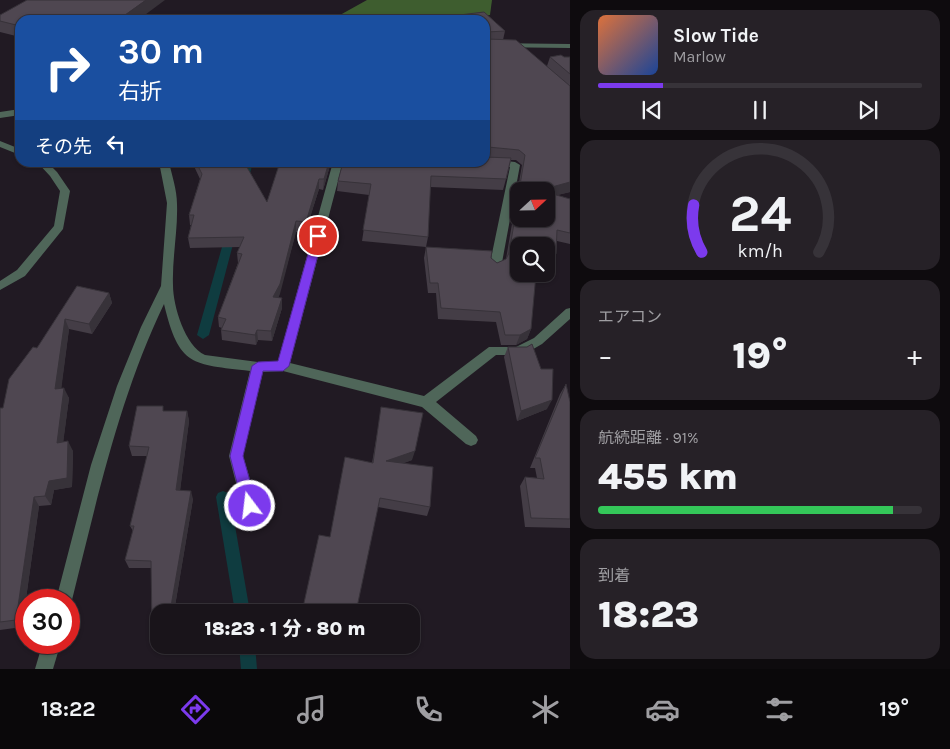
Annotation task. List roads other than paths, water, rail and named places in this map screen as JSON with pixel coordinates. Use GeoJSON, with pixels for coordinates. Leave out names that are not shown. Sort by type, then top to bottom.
{"type":"FeatureCollection","features":[{"type":"Feature","properties":{"kind":"street"},"geometry":{"type":"LineString","coordinates":[[544,45],[569,37]]}},
{"type":"Feature","properties":{"kind":"street"},"geometry":{"type":"LineString","coordinates":[[514,44],[528,56]]}},
{"type":"Feature","properties":{"kind":"street"},"geometry":{"type":"LineString","coordinates":[[490,45],[570,46]]}},
{"type":"Feature","properties":{"kind":"street"},"geometry":{"type":"LineString","coordinates":[[0,115],[15,113]]}},
{"type":"Feature","properties":{"kind":"street"},"geometry":{"type":"LineString","coordinates":[[0,144],[15,150]]}},
{"type":"Feature","properties":{"kind":"street"},"geometry":{"type":"LineString","coordinates":[[490,163],[516,165],[495,268]]}},
{"type":"Feature","properties":{"kind":"street"},"geometry":{"type":"LineString","coordinates":[[0,286],[21,273],[59,227],[65,191],[54,174],[46,167]]}},
{"type":"Feature","properties":{"kind":"street"},"geometry":{"type":"LineString","coordinates":[[165,167],[172,203],[168,286],[172,313],[189,349],[202,360],[258,366],[283,366],[426,402],[471,440]]}},
{"type":"Feature","properties":{"kind":"street"},"geometry":{"type":"LineString","coordinates":[[283,366],[337,167]]}},
{"type":"Feature","properties":{"kind":"street"},"geometry":{"type":"LineString","coordinates":[[67,589],[98,465],[124,386],[147,327],[168,286]]}},
{"type":"Feature","properties":{"kind":"street"},"geometry":{"type":"LineString","coordinates":[[426,402],[494,350],[518,352],[538,342],[570,312]]}},
{"type":"Feature","properties":{"kind":"street"},"geometry":{"type":"LineString","coordinates":[[250,506],[236,456],[258,366]]}},
{"type":"Feature","properties":{"kind":"street"},"geometry":{"type":"LineString","coordinates":[[44,669],[48,654]]}},
{"type":"Feature","properties":{"kind":"waterway"},"geometry":{"type":"LineString","coordinates":[[244,181],[248,167]]}},
{"type":"Feature","properties":{"kind":"waterway"},"geometry":{"type":"LineString","coordinates":[[203,335],[231,233]]}},
{"type":"Feature","properties":{"kind":"waterway"},"geometry":{"type":"LineString","coordinates":[[223,497],[242,604]]}},
{"type":"Feature","properties":{"kind":"waterway"},"geometry":{"type":"LineString","coordinates":[[248,654],[249,669]]}}]}
